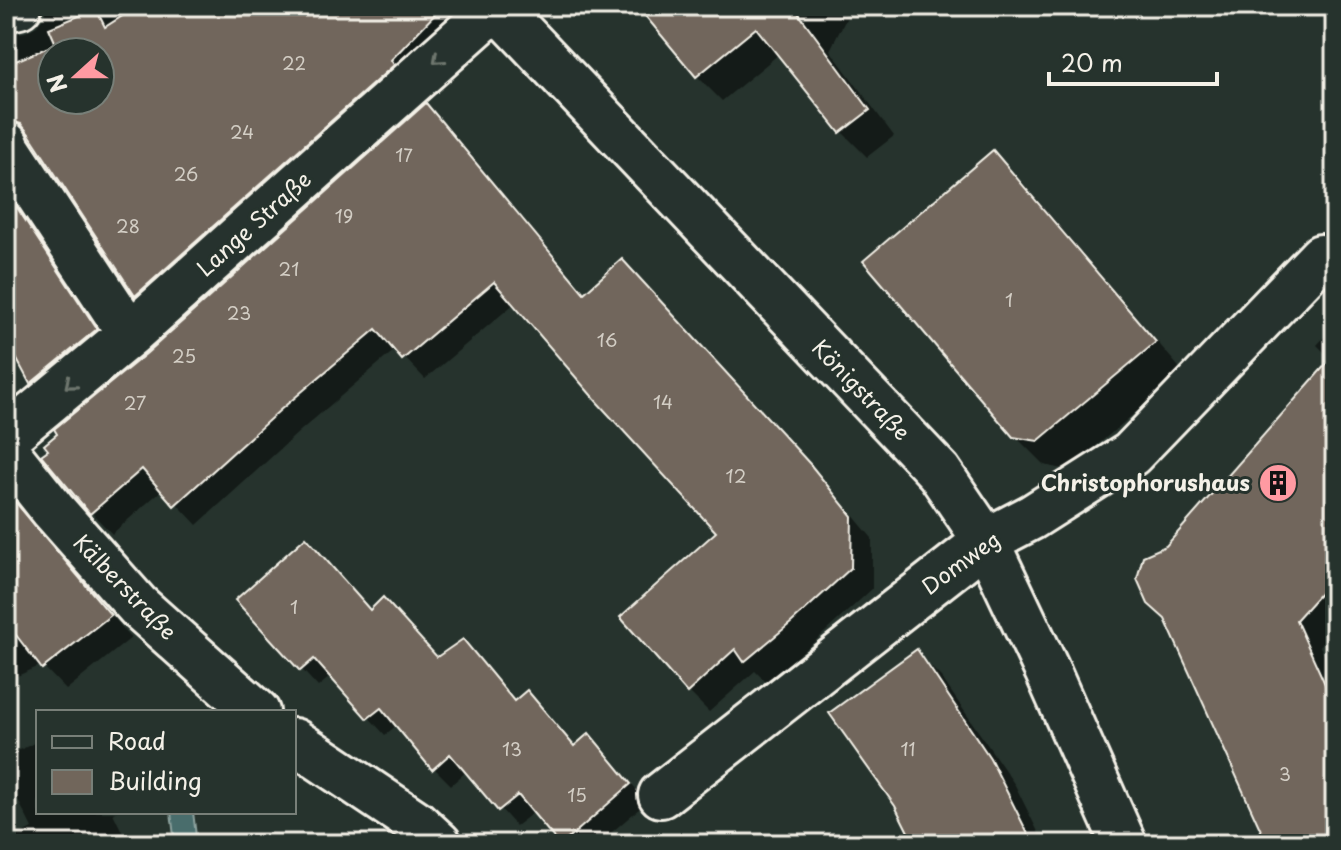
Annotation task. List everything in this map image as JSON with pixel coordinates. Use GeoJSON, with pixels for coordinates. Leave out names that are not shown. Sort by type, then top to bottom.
{"type":"FeatureCollection","features":[{"type":"Feature","properties":{"kind":"street"},"geometry":{"type":"LineString","coordinates":[[6,9],[19,6]]}},
{"type":"Feature","properties":{"kind":"street","name":"Lange Straße"},"geometry":{"type":"LineString","coordinates":[[6,437],[130,334],[497,6]]}},
{"type":"Feature","properties":{"kind":"street","name":"Königstraße"},"geometry":{"type":"LineString","coordinates":[[497,6],[939,472],[986,541],[1124,844]]}},
{"type":"Feature","properties":{"kind":"street"},"geometry":{"type":"LineString","coordinates":[[6,144],[130,334]]}},
{"type":"Feature","properties":{"kind":"street","name":"Domweg"},"geometry":{"type":"LineString","coordinates":[[661,795],[986,541],[1032,517],[1131,454],[1321,257]]}},
{"type":"Feature","properties":{"kind":"street","name":"Kälberstraße"},"geometry":{"type":"LineString","coordinates":[[6,451],[53,510],[138,606],[255,710]]}},
{"type":"Feature","properties":{"kind":"street"},"geometry":{"type":"LineString","coordinates":[[296,742],[415,822],[439,844]]}},
{"type":"Feature","properties":{"kind":"water"},"geometry":{"type":"Polygon","coordinates":[[[171,814],[193,814],[197,844],[175,844],[171,814]]]}},
{"type":"Feature","properties":{"kind":"building"},"geometry":{"type":"Polygon","coordinates":[[[138,6],[443,6],[391,60],[394,65],[135,296],[29,134],[21,124],[6,120],[6,65],[36,52],[36,116],[116,116],[116,36],[52,36],[49,28],[96,9],[105,27],[138,6]]]}},
{"type":"Feature","properties":{"kind":"building"},"geometry":{"type":"Polygon","coordinates":[[[637,6],[793,6],[870,110],[840,133],[756,28],[696,77],[637,6]]]}},
{"type":"Feature","properties":{"kind":"building"},"geometry":{"type":"Polygon","coordinates":[[[426,103],[584,293],[622,259],[810,464],[852,516],[851,568],[744,662],[735,649],[687,693],[620,617],[716,532],[597,402],[494,282],[402,360],[376,329],[174,506],[142,469],[90,514],[41,455],[48,450],[44,445],[57,434],[54,429],[147,353],[426,103]]]}},
{"type":"Feature","properties":{"kind":"building"},"geometry":{"type":"Polygon","coordinates":[[[993,150],[1156,342],[1038,441],[1013,437],[863,261],[993,150]]]}},
{"type":"Feature","properties":{"kind":"building"},"geometry":{"type":"Polygon","coordinates":[[[6,191],[97,329],[30,384],[6,339],[6,191]]]}},
{"type":"Feature","properties":{"kind":"building"},"geometry":{"type":"Polygon","coordinates":[[[1335,354],[1335,577],[1296,620],[1335,706],[1335,844],[1267,844],[1165,619],[1148,604],[1137,579],[1143,556],[1166,546],[1335,354]]]}},
{"type":"Feature","properties":{"kind":"building"},"geometry":{"type":"Polygon","coordinates":[[[6,491],[111,615],[42,669],[6,622],[6,491]]]}},
{"type":"Feature","properties":{"kind":"building"},"geometry":{"type":"Polygon","coordinates":[[[306,537],[370,610],[383,597],[437,657],[463,639],[514,701],[527,690],[574,746],[589,733],[631,784],[559,844],[518,795],[498,811],[450,754],[432,770],[381,708],[367,719],[314,659],[300,671],[235,600],[306,537]]]}},
{"type":"Feature","properties":{"kind":"building"},"geometry":{"type":"Polygon","coordinates":[[[917,649],[990,758],[1033,844],[914,844],[895,806],[829,713],[917,649]]]}},
{"type":"Feature","properties":{"kind":"place","name":"Christophorushaus"},"geometry":{"type":"Point","coordinates":[1278,483]}}]}
